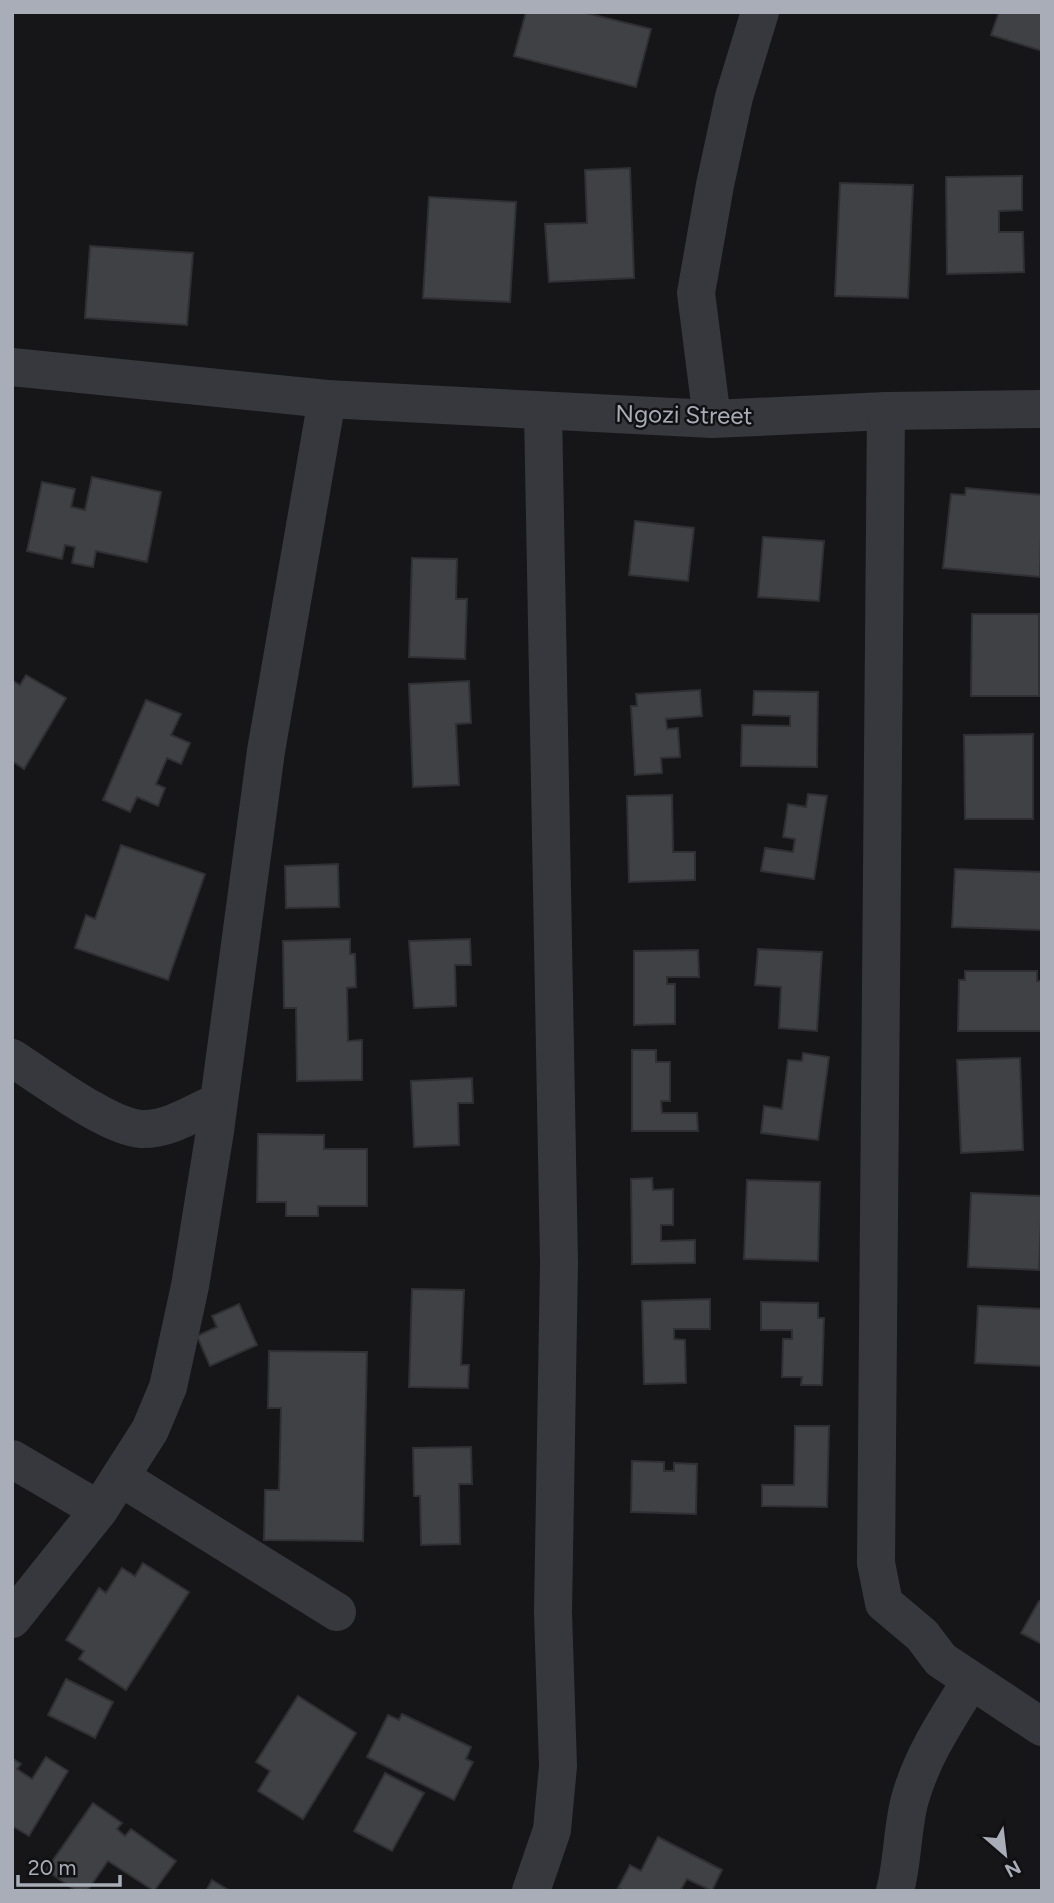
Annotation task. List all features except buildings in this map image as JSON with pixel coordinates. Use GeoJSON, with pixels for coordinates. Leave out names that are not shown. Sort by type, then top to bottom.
{"type":"FeatureCollection","features":[{"type":"Feature","properties":{"kind":"street"},"geometry":{"type":"LineString","coordinates":[[712,419],[696,293],[734,97],[760,12]]}},
{"type":"Feature","properties":{"kind":"street","name":"Ngozi Street"},"geometry":{"type":"LineString","coordinates":[[12,367],[327,399],[712,419],[886,411],[1042,409]]}},
{"type":"Feature","properties":{"kind":"street"},"geometry":{"type":"LineString","coordinates":[[12,1619],[99,1510],[150,1430],[168,1387],[190,1286],[266,751],[327,399]]}},
{"type":"Feature","properties":{"kind":"street"},"geometry":{"type":"LineString","coordinates":[[531,1891],[552,1830],[558,1766],[553,1612],[559,1262],[543,411]]}},
{"type":"Feature","properties":{"kind":"street"},"geometry":{"type":"LineString","coordinates":[[886,411],[876,1563],[884,1603],[922,1635],[941,1660],[970,1682],[1042,1727]]}},
{"type":"Feature","properties":{"kind":"street"},"geometry":{"type":"LineString","coordinates":[[12,1058],[120,1125],[142,1129],[165,1126],[218,1102]]}},
{"type":"Feature","properties":{"kind":"street"},"geometry":{"type":"LineString","coordinates":[[12,1459],[99,1510]]}},
{"type":"Feature","properties":{"kind":"street"},"geometry":{"type":"LineString","coordinates":[[120,1477],[337,1612]]}},
{"type":"Feature","properties":{"kind":"street"},"geometry":{"type":"LineString","coordinates":[[895,1891],[902,1863],[909,1801],[936,1737],[970,1682]]}}]}
